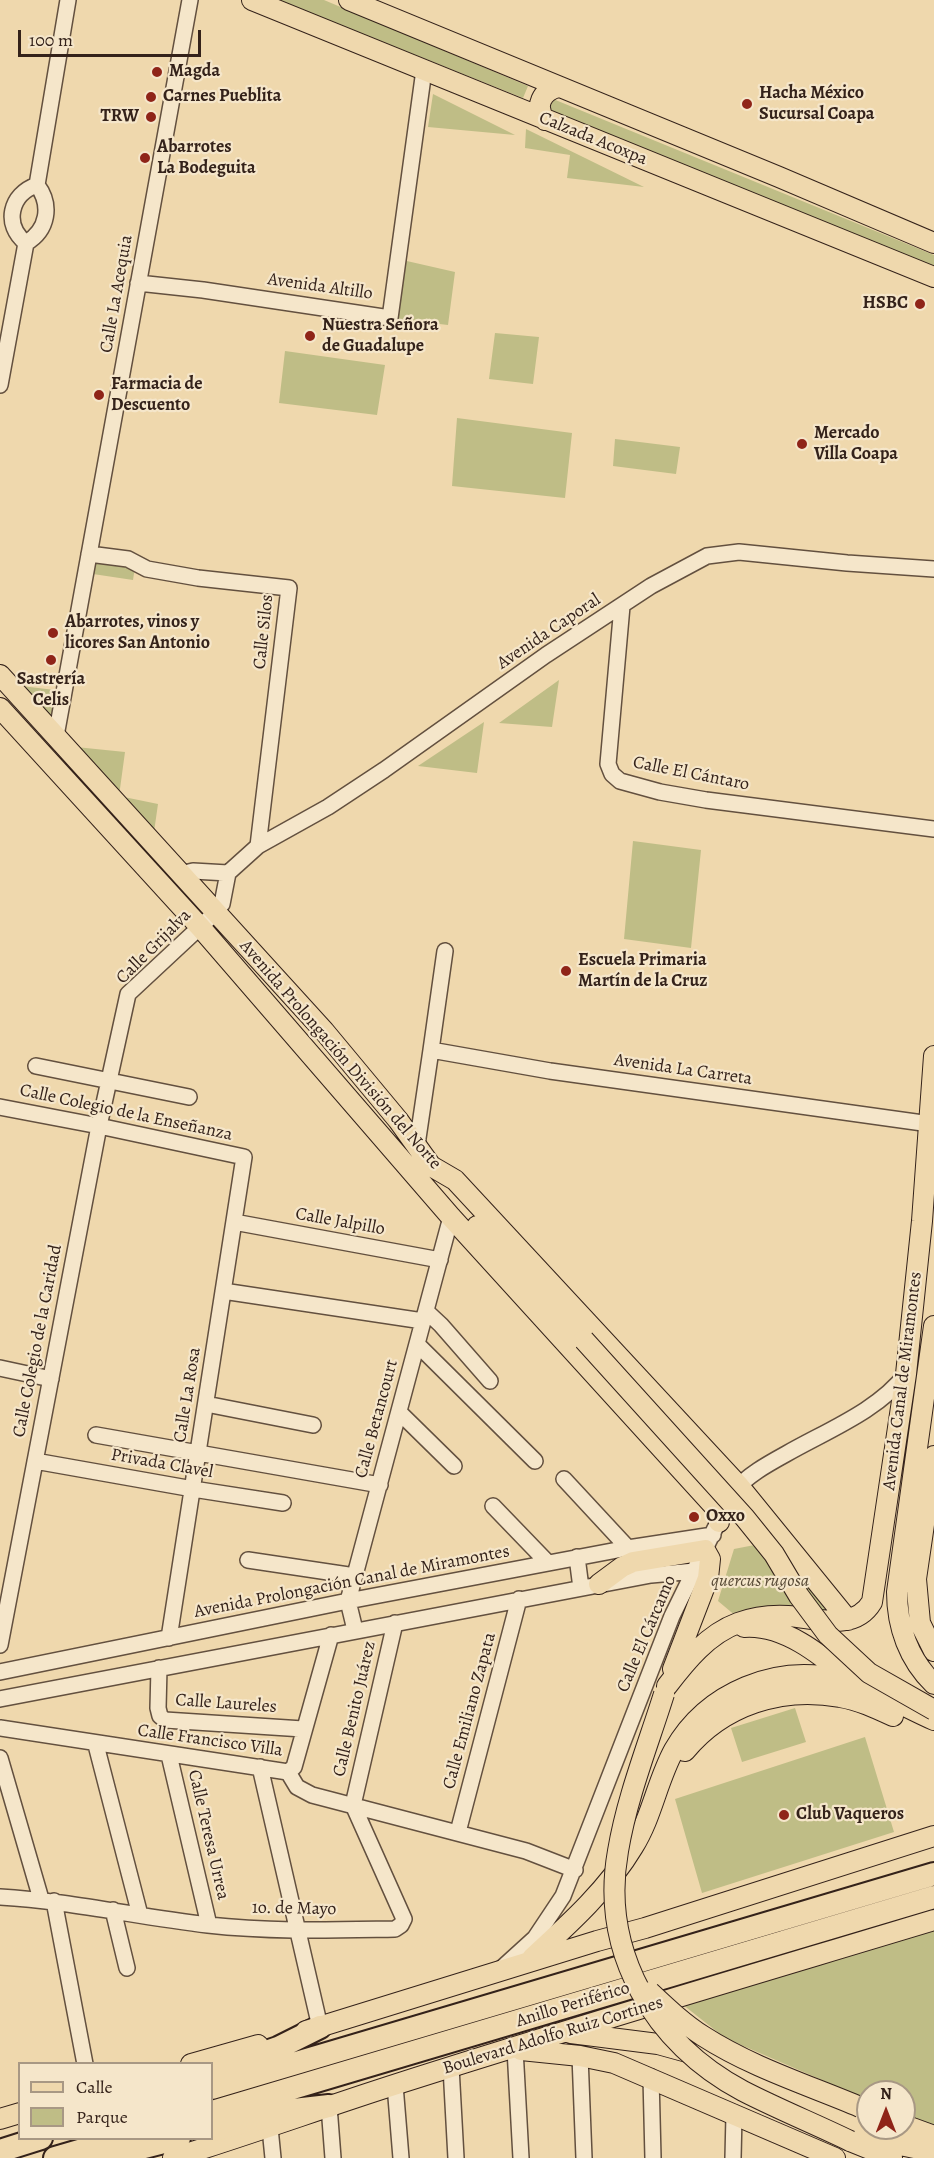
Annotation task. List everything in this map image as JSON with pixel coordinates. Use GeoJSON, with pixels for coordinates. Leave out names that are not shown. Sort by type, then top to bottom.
{"type":"FeatureCollection","features":[{"type":"Feature","properties":{"kind":"highway","name":"Anillo Periférico"},"geometry":{"type":"LineString","coordinates":[[213,2088],[934,1874]]}},
{"type":"Feature","properties":{"kind":"highway","name":"Anillo Periférico"},"geometry":{"type":"LineString","coordinates":[[213,2112],[934,1897]]}},
{"type":"Feature","properties":{"kind":"highway"},"geometry":{"type":"LineString","coordinates":[[213,2071],[278,2048],[320,2027]]}},
{"type":"Feature","properties":{"kind":"highway"},"geometry":{"type":"LineString","coordinates":[[213,2130],[287,2111],[329,2106]]}},
{"type":"Feature","properties":{"kind":"highway"},"geometry":{"type":"LineString","coordinates":[[0,2151],[38,2140]]}},
{"type":"Feature","properties":{"kind":"highway"},"geometry":{"type":"LineString","coordinates":[[55,2158],[118,2140]]}},
{"type":"Feature","properties":{"kind":"highway"},"geometry":{"type":"LineString","coordinates":[[102,2158],[175,2140]]}},
{"type":"Feature","properties":{"kind":"main road","name":"Calzada Acoxpa"},"geometry":{"type":"LineString","coordinates":[[252,0],[934,278]]}},
{"type":"Feature","properties":{"kind":"main road","name":"Calzada Acoxpa"},"geometry":{"type":"LineString","coordinates":[[349,0],[934,243]]}},
{"type":"Feature","properties":{"kind":"main road"},"geometry":{"type":"LineString","coordinates":[[520,109],[533,104],[538,96],[539,86],[534,76]]}},
{"type":"Feature","properties":{"kind":"main road"},"geometry":{"type":"LineString","coordinates":[[545,120],[539,107],[542,98],[549,90],[558,87]]}},
{"type":"Feature","properties":{"kind":"main road","name":"Avenida Prolongación División del Norte"},"geometry":{"type":"LineString","coordinates":[[0,675],[328,1036],[417,1144],[431,1166],[454,1180],[739,1486],[849,1620]]}},
{"type":"Feature","properties":{"kind":"main road","name":"Avenida Prolongación División del Norte"},"geometry":{"type":"LineString","coordinates":[[0,708],[201,928],[451,1217],[698,1487],[714,1506],[718,1515],[712,1536]]}},
{"type":"Feature","properties":{"kind":"main road"},"geometry":{"type":"LineString","coordinates":[[140,860],[147,862],[153,859],[156,856],[156,848]]}},
{"type":"Feature","properties":{"kind":"main road"},"geometry":{"type":"LineString","coordinates":[[158,881],[161,868],[167,866],[177,871]]}},
{"type":"Feature","properties":{"kind":"main road"},"geometry":{"type":"LineString","coordinates":[[306,1050],[319,1044],[328,1036]]}},
{"type":"Feature","properties":{"kind":"main road","name":"Avenida Canal de Miramontes"},"geometry":{"type":"LineString","coordinates":[[849,1620],[865,1612],[874,1596],[906,1374],[922,1221],[934,1056]]}},
{"type":"Feature","properties":{"kind":"main road"},"geometry":{"type":"LineString","coordinates":[[431,1166],[444,1189],[745,1518],[774,1554],[799,1596],[828,1635],[869,1674],[934,1710]]}},
{"type":"Feature","properties":{"kind":"main road","name":"Avenida Canal de Miramontes"},"geometry":{"type":"LineString","coordinates":[[934,1326],[897,1592],[898,1614],[904,1637],[915,1660],[934,1684]]}},
{"type":"Feature","properties":{"kind":"main road"},"geometry":{"type":"LineString","coordinates":[[934,1456],[918,1564],[916,1595],[920,1623],[934,1651]]}},
{"type":"Feature","properties":{"kind":"main road"},"geometry":{"type":"LineString","coordinates":[[698,1487],[716,1481],[722,1468]]}},
{"type":"Feature","properties":{"kind":"main road"},"geometry":{"type":"LineString","coordinates":[[590,1586],[633,1562],[712,1536],[708,1578],[665,1690],[624,1821],[617,1852],[614,1886],[615,1915],[621,1946],[633,1976],[658,2018],[670,2034],[695,2059],[742,2090],[850,2141],[892,2158]]}},
{"type":"Feature","properties":{"kind":"main road"},"geometry":{"type":"LineString","coordinates":[[665,1690],[694,1654],[717,1634],[749,1619],[775,1616],[849,1620]]}},
{"type":"Feature","properties":{"kind":"main road"},"geometry":{"type":"LineString","coordinates":[[717,1634],[749,1627],[783,1634],[818,1654],[860,1686]]}},
{"type":"Feature","properties":{"kind":"main road"},"geometry":{"type":"LineString","coordinates":[[526,1963],[577,1916],[625,1860],[641,1832],[667,1764],[690,1726],[709,1707],[731,1693],[753,1684],[802,1675],[830,1677],[860,1686],[934,1720]]}},
{"type":"Feature","properties":{"kind":"main road"},"geometry":{"type":"LineString","coordinates":[[656,1794],[698,1737],[720,1720],[762,1699],[793,1694],[815,1694],[855,1701],[934,1733]]}},
{"type":"Feature","properties":{"kind":"main road"},"geometry":{"type":"LineString","coordinates":[[199,2062],[656,1925],[934,1836]]}},
{"type":"Feature","properties":{"kind":"main road","name":"Boulevard Adolfo Ruiz Cortines"},"geometry":{"type":"LineString","coordinates":[[173,2158],[451,2067],[934,1920]]}},
{"type":"Feature","properties":{"kind":"main road"},"geometry":{"type":"LineString","coordinates":[[633,1976],[672,2013],[703,2036],[744,2059],[856,2105]]}},
{"type":"Feature","properties":{"kind":"main road"},"geometry":{"type":"LineString","coordinates":[[566,2032],[658,2044],[698,2055],[900,2145],[934,2152]]}},
{"type":"Feature","properties":{"kind":"main road"},"geometry":{"type":"LineString","coordinates":[[515,2049],[614,2062],[835,2158]]}},
{"type":"Feature","properties":{"kind":"main road"},"geometry":{"type":"LineString","coordinates":[[0,2119],[18,2114]]}},
{"type":"Feature","properties":{"kind":"main road"},"geometry":{"type":"LineString","coordinates":[[916,2129],[934,2136]]}},
{"type":"Feature","properties":{"kind":"street"},"geometry":{"type":"LineString","coordinates":[[0,385],[26,243],[37,234],[46,215],[45,199],[37,184],[68,0]]}},
{"type":"Feature","properties":{"kind":"street","name":"Calle La Acequia"},"geometry":{"type":"LineString","coordinates":[[56,736],[190,0]]}},
{"type":"Feature","properties":{"kind":"street","name":"Avenida Altillo"},"geometry":{"type":"LineString","coordinates":[[138,283],[203,290],[390,318],[424,70]]}},
{"type":"Feature","properties":{"kind":"street"},"geometry":{"type":"LineString","coordinates":[[26,243],[14,228],[12,209],[19,196],[37,184]]}},
{"type":"Feature","properties":{"kind":"street","name":"Avenida Caporal"},"geometry":{"type":"LineString","coordinates":[[228,873],[258,846],[337,801],[546,655],[686,566],[707,556],[739,552],[934,569]]}},
{"type":"Feature","properties":{"kind":"street","name":"Calle Silos"},"geometry":{"type":"LineString","coordinates":[[89,554],[128,559],[147,569],[198,578],[289,588],[258,846]]}},
{"type":"Feature","properties":{"kind":"street","name":"Calle El Cántaro"},"geometry":{"type":"LineString","coordinates":[[622,606],[608,764],[612,774],[620,780],[660,792],[706,800],[934,830]]}},
{"type":"Feature","properties":{"kind":"street"},"geometry":{"type":"LineString","coordinates":[[177,871],[228,873],[222,904],[216,913]]}},
{"type":"Feature","properties":{"kind":"street","name":"Calle Grijalva"},"geometry":{"type":"LineString","coordinates":[[110,1081],[128,994],[216,913]]}},
{"type":"Feature","properties":{"kind":"street"},"geometry":{"type":"LineString","coordinates":[[417,1144],[445,951]]}},
{"type":"Feature","properties":{"kind":"street","name":"Avenida La Carreta"},"geometry":{"type":"LineString","coordinates":[[431,1050],[550,1071],[930,1124]]}},
{"type":"Feature","properties":{"kind":"street"},"geometry":{"type":"LineString","coordinates":[[36,1066],[189,1097]]}},
{"type":"Feature","properties":{"kind":"street","name":"Calle Colegio de la Caridad"},"geometry":{"type":"LineString","coordinates":[[0,1645],[5,1591],[35,1461],[99,1126],[110,1081]]}},
{"type":"Feature","properties":{"kind":"street","name":"Calle Colegio de la Enseñanza"},"geometry":{"type":"LineString","coordinates":[[0,1107],[244,1157]]}},
{"type":"Feature","properties":{"kind":"street","name":"Calle La Rosa"},"geometry":{"type":"LineString","coordinates":[[169,1638],[244,1157]]}},
{"type":"Feature","properties":{"kind":"street","name":"Calle Betancourt"},"geometry":{"type":"LineString","coordinates":[[355,1630],[348,1601],[451,1217]]}},
{"type":"Feature","properties":{"kind":"street","name":"Calle Jalpillo"},"geometry":{"type":"LineString","coordinates":[[234,1222],[440,1260]]}},
{"type":"Feature","properties":{"kind":"street"},"geometry":{"type":"LineString","coordinates":[[223,1291],[425,1316],[441,1325],[490,1381]]}},
{"type":"Feature","properties":{"kind":"street"},"geometry":{"type":"LineString","coordinates":[[417,1344],[535,1461]]}},
{"type":"Feature","properties":{"kind":"street"},"geometry":{"type":"LineString","coordinates":[[0,1368],[51,1378]]}},
{"type":"Feature","properties":{"kind":"street","name":"Calle El Cárcamo"},"geometry":{"type":"LineString","coordinates":[[498,1972],[523,1950],[545,1925],[563,1896],[672,1616],[727,1502],[739,1486],[761,1467],[874,1404],[893,1389],[906,1374]]}},
{"type":"Feature","properties":{"kind":"street"},"geometry":{"type":"LineString","coordinates":[[206,1404],[313,1425]]}},
{"type":"Feature","properties":{"kind":"street"},"geometry":{"type":"LineString","coordinates":[[399,1412],[454,1466]]}},
{"type":"Feature","properties":{"kind":"street"},"geometry":{"type":"LineString","coordinates":[[96,1435],[380,1485]]}},
{"type":"Feature","properties":{"kind":"street","name":"Privada Clavel"},"geometry":{"type":"LineString","coordinates":[[35,1461],[283,1503]]}},
{"type":"Feature","properties":{"kind":"street"},"geometry":{"type":"LineString","coordinates":[[564,1479],[628,1548]]}},
{"type":"Feature","properties":{"kind":"street"},"geometry":{"type":"LineString","coordinates":[[493,1506],[548,1563]]}},
{"type":"Feature","properties":{"kind":"street","name":"Avenida Prolongación Canal de Miramontes"},"geometry":{"type":"LineString","coordinates":[[0,1672],[577,1557],[712,1536]]}},
{"type":"Feature","properties":{"kind":"street"},"geometry":{"type":"LineString","coordinates":[[577,1557],[590,1586]]}},
{"type":"Feature","properties":{"kind":"street"},"geometry":{"type":"LineString","coordinates":[[248,1560],[355,1576]]}},
{"type":"Feature","properties":{"kind":"street"},"geometry":{"type":"LineString","coordinates":[[0,1699],[519,1599],[651,1575],[694,1571]]}},
{"type":"Feature","properties":{"kind":"street","name":"Calle Emiliano Zapata"},"geometry":{"type":"LineString","coordinates":[[458,1832],[519,1599]]}},
{"type":"Feature","properties":{"kind":"street","name":"Calle Benito Juárez"},"geometry":{"type":"LineString","coordinates":[[353,1804],[395,1623]]}},
{"type":"Feature","properties":{"kind":"street"},"geometry":{"type":"LineString","coordinates":[[288,1772],[294,1767],[331,1635]]}},
{"type":"Feature","properties":{"kind":"street","name":"Calle Laureles"},"geometry":{"type":"LineString","coordinates":[[159,1668],[158,1708],[159,1716],[165,1720],[303,1729]]}},
{"type":"Feature","properties":{"kind":"street","name":"Calle Francisco Villa"},"geometry":{"type":"LineString","coordinates":[[0,1728],[288,1772],[297,1787],[312,1795],[526,1851],[575,1870]]}},
{"type":"Feature","properties":{"kind":"street"},"geometry":{"type":"LineString","coordinates":[[96,1744],[140,1915]]}},
{"type":"Feature","properties":{"kind":"street","name":"Calle Teresa Urrea"},"geometry":{"type":"LineString","coordinates":[[169,1755],[209,1925]]}},
{"type":"Feature","properties":{"kind":"street"},"geometry":{"type":"LineString","coordinates":[[0,1758],[48,1900],[85,2062]]}},
{"type":"Feature","properties":{"kind":"street"},"geometry":{"type":"LineString","coordinates":[[260,1767],[320,2027]]}},
{"type":"Feature","properties":{"kind":"street","name":"1o. de Mayo"},"geometry":{"type":"LineString","coordinates":[[0,1897],[48,1900],[209,1925],[299,1931],[396,1929],[404,1919],[353,1804]]}},
{"type":"Feature","properties":{"kind":"street"},"geometry":{"type":"LineString","coordinates":[[114,1910],[128,1968]]}},
{"type":"Feature","properties":{"kind":"street"},"geometry":{"type":"LineString","coordinates":[[515,2049],[522,2158]]}},
{"type":"Feature","properties":{"kind":"street"},"geometry":{"type":"LineString","coordinates":[[580,2056],[584,2158]]}},
{"type":"Feature","properties":{"kind":"street"},"geometry":{"type":"LineString","coordinates":[[451,2067],[456,2158]]}},
{"type":"Feature","properties":{"kind":"street"},"geometry":{"type":"LineString","coordinates":[[651,2077],[653,2158]]}},
{"type":"Feature","properties":{"kind":"street"},"geometry":{"type":"LineString","coordinates":[[395,2085],[401,2158]]}},
{"type":"Feature","properties":{"kind":"street"},"geometry":{"type":"LineString","coordinates":[[329,2106],[333,2158]]}},
{"type":"Feature","properties":{"kind":"street"},"geometry":{"type":"LineString","coordinates":[[733,2158],[734,2115]]}},
{"type":"Feature","properties":{"kind":"street"},"geometry":{"type":"LineString","coordinates":[[270,2128],[273,2158]]}},
{"type":"Feature","properties":{"kind":"green space"},"geometry":{"type":"Polygon","coordinates":[[[278,0],[324,0],[528,86],[523,98],[278,0]]]}},
{"type":"Feature","properties":{"kind":"green space"},"geometry":{"type":"Polygon","coordinates":[[[433,94],[515,135],[428,127],[433,94]]]}},
{"type":"Feature","properties":{"kind":"green space"},"geometry":{"type":"Polygon","coordinates":[[[553,99],[934,255],[934,269],[549,111],[553,99]]]}},
{"type":"Feature","properties":{"kind":"green space"},"geometry":{"type":"Polygon","coordinates":[[[526,129],[644,187],[567,178],[570,155],[525,148],[526,129]]]}},
{"type":"Feature","properties":{"kind":"green space"},"geometry":{"type":"Polygon","coordinates":[[[398,259],[455,272],[448,325],[390,318],[398,259]]]}},
{"type":"Feature","properties":{"kind":"green space"},"geometry":{"type":"Polygon","coordinates":[[[495,333],[539,337],[533,384],[489,379],[495,333]]]}},
{"type":"Feature","properties":{"kind":"green space"},"geometry":{"type":"Polygon","coordinates":[[[285,351],[385,365],[377,415],[279,403],[285,351]]]}},
{"type":"Feature","properties":{"kind":"green space"},"geometry":{"type":"Polygon","coordinates":[[[457,418],[572,433],[565,498],[452,486],[457,418]]]}},
{"type":"Feature","properties":{"kind":"green space"},"geometry":{"type":"Polygon","coordinates":[[[615,439],[680,447],[676,474],[613,466],[615,439]]]}},
{"type":"Feature","properties":{"kind":"green space"},"geometry":{"type":"Polygon","coordinates":[[[95,562],[135,567],[133,580],[93,574],[95,562]]]}},
{"type":"Feature","properties":{"kind":"green space"},"geometry":{"type":"Polygon","coordinates":[[[559,680],[552,727],[499,723],[559,680]]]}},
{"type":"Feature","properties":{"kind":"green space"},"geometry":{"type":"Polygon","coordinates":[[[21,686],[55,690],[52,720],[21,686]]]}},
{"type":"Feature","properties":{"kind":"green space"},"geometry":{"type":"Polygon","coordinates":[[[484,722],[477,773],[418,766],[484,722]]]}},
{"type":"Feature","properties":{"kind":"green space"},"geometry":{"type":"Polygon","coordinates":[[[76,747],[125,752],[119,796],[158,804],[153,839],[76,747]]]}},
{"type":"Feature","properties":{"kind":"green space"},"geometry":{"type":"Polygon","coordinates":[[[633,841],[701,850],[691,948],[624,939],[633,841]]]}},
{"type":"Feature","properties":{"kind":"green space","name":"quercus rugosa"},"geometry":{"type":"Polygon","coordinates":[[[770,1542],[832,1609],[821,1615],[737,1617],[718,1601],[734,1549],[770,1542]]]}},
{"type":"Feature","properties":{"kind":"green space"},"geometry":{"type":"Polygon","coordinates":[[[795,1708],[806,1742],[742,1762],[731,1728],[795,1708]]]}},
{"type":"Feature","properties":{"kind":"green space","name":"Club Vaqueros"},"geometry":{"type":"Polygon","coordinates":[[[865,1737],[894,1832],[702,1893],[675,1799],[865,1737]]]}},
{"type":"Feature","properties":{"kind":"green space"},"geometry":{"type":"Polygon","coordinates":[[[934,1927],[934,2126],[916,2120],[916,2080],[856,2080],[856,2095],[725,2038],[682,2004],[934,1927]]]}},
{"type":"Feature","properties":{"kind":"place","name":"Magda"},"geometry":{"type":"Point","coordinates":[157,72]}},
{"type":"Feature","properties":{"kind":"place","name":"Carnes Pueblita"},"geometry":{"type":"Point","coordinates":[151,97]}},
{"type":"Feature","properties":{"kind":"place","name":"Hacha México Sucursal Coapa"},"geometry":{"type":"Point","coordinates":[747,104]}},
{"type":"Feature","properties":{"kind":"place","name":"TRW"},"geometry":{"type":"Point","coordinates":[151,117]}},
{"type":"Feature","properties":{"kind":"place","name":"Abarrotes La Bodeguita"},"geometry":{"type":"Point","coordinates":[145,158]}},
{"type":"Feature","properties":{"kind":"place","name":"HSBC"},"geometry":{"type":"Point","coordinates":[920,304]}},
{"type":"Feature","properties":{"kind":"place","name":"Nuestra Señora de Guadalupe"},"geometry":{"type":"Point","coordinates":[310,336]}},
{"type":"Feature","properties":{"kind":"place","name":"Farmacia de Descuento"},"geometry":{"type":"Point","coordinates":[99,395]}},
{"type":"Feature","properties":{"kind":"place","name":"Mercado Villa Coapa"},"geometry":{"type":"Point","coordinates":[802,444]}},
{"type":"Feature","properties":{"kind":"place","name":"Abarrotes, vinos y licores San Antonio"},"geometry":{"type":"Point","coordinates":[53,633]}},
{"type":"Feature","properties":{"kind":"place","name":"Sastrería Celis"},"geometry":{"type":"Point","coordinates":[51,660]}},
{"type":"Feature","properties":{"kind":"place","name":"Escuela Primaria Martín de la Cruz"},"geometry":{"type":"Point","coordinates":[566,971]}},
{"type":"Feature","properties":{"kind":"place","name":"Oxxo"},"geometry":{"type":"Point","coordinates":[694,1517]}},
{"type":"Feature","properties":{"kind":"place","name":"Club Vaqueros"},"geometry":{"type":"Point","coordinates":[784,1815]}}]}
